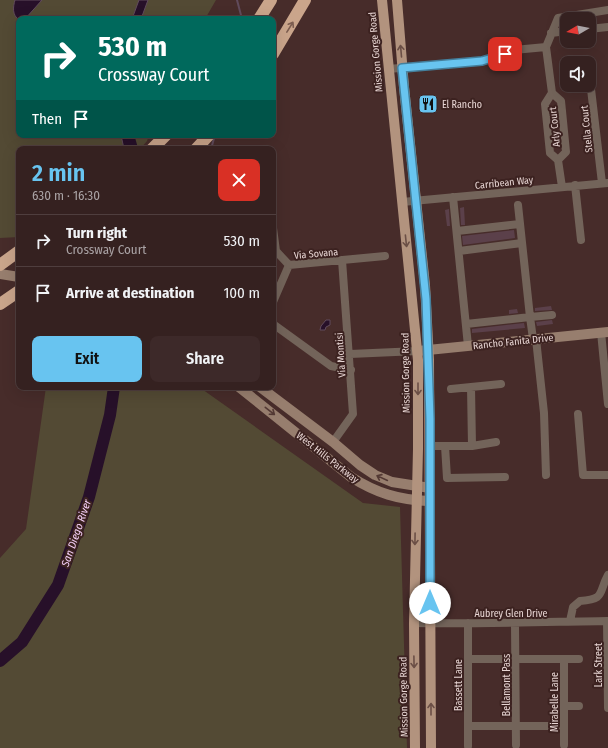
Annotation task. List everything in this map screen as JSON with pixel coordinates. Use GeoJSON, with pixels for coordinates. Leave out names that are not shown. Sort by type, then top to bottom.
{"type":"FeatureCollection","features":[{"type":"Feature","properties":{"kind":"highway"},"geometry":{"type":"LineString","coordinates":[[261,16],[271,0]]}},
{"type":"Feature","properties":{"kind":"highway"},"geometry":{"type":"LineString","coordinates":[[276,49],[305,0]]}},
{"type":"Feature","properties":{"kind":"highway"},"geometry":{"type":"LineString","coordinates":[[155,146],[163,138]]}},
{"type":"Feature","properties":{"kind":"highway"},"geometry":{"type":"LineString","coordinates":[[199,146],[206,138]]}},
{"type":"Feature","properties":{"kind":"highway"},"geometry":{"type":"LineString","coordinates":[[0,264],[16,253]]}},
{"type":"Feature","properties":{"kind":"highway"},"geometry":{"type":"LineString","coordinates":[[0,304],[16,293]]}},
{"type":"Feature","properties":{"kind":"main road","name":"Mission Gorge Road"},"geometry":{"type":"LineString","coordinates":[[382,0],[393,123],[418,351],[414,623],[415,748]]}},
{"type":"Feature","properties":{"kind":"main road"},"geometry":{"type":"LineString","coordinates":[[396,0],[425,285],[430,446],[431,748]]}},
{"type":"Feature","properties":{"kind":"main road"},"geometry":{"type":"LineString","coordinates":[[393,123],[399,124],[403,150],[406,153],[411,154]]}},
{"type":"Feature","properties":{"kind":"main road"},"geometry":{"type":"LineString","coordinates":[[0,274],[16,277]]}},
{"type":"Feature","properties":{"kind":"main road","name":"Rancho Fanita Drive"},"geometry":{"type":"LineString","coordinates":[[418,351],[604,332]]}},
{"type":"Feature","properties":{"kind":"main road","name":"West Hills Parkway"},"geometry":{"type":"LineString","coordinates":[[243,390],[351,477],[368,488],[385,495],[429,501]]}},
{"type":"Feature","properties":{"kind":"main road","name":"West Hills Parkway"},"geometry":{"type":"LineString","coordinates":[[264,390],[375,475],[392,482],[430,488]]}},
{"type":"Feature","properties":{"kind":"street"},"geometry":{"type":"LineString","coordinates":[[388,69],[482,61],[514,50],[546,47],[558,18],[608,10]]}},
{"type":"Feature","properties":{"kind":"street"},"geometry":{"type":"LineString","coordinates":[[596,28],[608,27]]}},
{"type":"Feature","properties":{"kind":"street"},"geometry":{"type":"LineString","coordinates":[[552,31],[560,31]]}},
{"type":"Feature","properties":{"kind":"street","name":"Arly Court"},"geometry":{"type":"LineString","coordinates":[[546,47],[552,93],[545,104],[550,153],[558,160],[562,186]]}},
{"type":"Feature","properties":{"kind":"street","name":"Stella Court"},"geometry":{"type":"LineString","coordinates":[[593,92],[605,183]]}},
{"type":"Feature","properties":{"kind":"street","name":"Arly Court"},"geometry":{"type":"LineString","coordinates":[[552,93],[561,100],[566,152],[558,160]]}},
{"type":"Feature","properties":{"kind":"street","name":"Carribean Way"},"geometry":{"type":"LineString","coordinates":[[402,202],[605,183]]}},
{"type":"Feature","properties":{"kind":"street"},"geometry":{"type":"LineString","coordinates":[[575,185],[581,240]]}},
{"type":"Feature","properties":{"kind":"street"},"geometry":{"type":"LineString","coordinates":[[453,197],[468,346]]}},
{"type":"Feature","properties":{"kind":"street"},"geometry":{"type":"LineString","coordinates":[[518,206],[530,317],[544,413],[546,475]]}},
{"type":"Feature","properties":{"kind":"street"},"geometry":{"type":"LineString","coordinates":[[457,231],[520,224]]}},
{"type":"Feature","properties":{"kind":"street"},"geometry":{"type":"LineString","coordinates":[[459,250],[522,243]]}},
{"type":"Feature","properties":{"kind":"street"},"geometry":{"type":"LineString","coordinates":[[276,251],[289,265]]}},
{"type":"Feature","properties":{"kind":"street","name":"Via Sovana"},"geometry":{"type":"LineString","coordinates":[[276,295],[289,265],[385,256]]}},
{"type":"Feature","properties":{"kind":"street","name":"Via Montisi"},"geometry":{"type":"LineString","coordinates":[[333,442],[353,414],[350,354],[342,260]]}},
{"type":"Feature","properties":{"kind":"street"},"geometry":{"type":"LineString","coordinates":[[466,324],[552,315]]}},
{"type":"Feature","properties":{"kind":"street"},"geometry":{"type":"LineString","coordinates":[[276,326],[331,366],[351,370]]}},
{"type":"Feature","properties":{"kind":"street"},"geometry":{"type":"LineString","coordinates":[[604,332],[608,404]]}},
{"type":"Feature","properties":{"kind":"street"},"geometry":{"type":"LineString","coordinates":[[350,354],[418,351]]}},
{"type":"Feature","properties":{"kind":"street"},"geometry":{"type":"LineString","coordinates":[[451,389],[501,384]]}},
{"type":"Feature","properties":{"kind":"street"},"geometry":{"type":"LineString","coordinates":[[471,387],[472,446]]}},
{"type":"Feature","properties":{"kind":"street"},"geometry":{"type":"LineString","coordinates":[[578,414],[583,475],[608,475]]}},
{"type":"Feature","properties":{"kind":"street"},"geometry":{"type":"LineString","coordinates":[[430,446],[472,446],[496,442]]}},
{"type":"Feature","properties":{"kind":"street"},"geometry":{"type":"LineString","coordinates":[[445,446],[447,478],[506,478]]}},
{"type":"Feature","properties":{"kind":"street"},"geometry":{"type":"LineString","coordinates":[[570,621],[573,607],[580,601],[592,600],[600,595],[608,575]]}},
{"type":"Feature","properties":{"kind":"street","name":"Aubrey Glen Drive"},"geometry":{"type":"LineString","coordinates":[[414,623],[515,624],[562,623],[570,621],[608,622]]}},
{"type":"Feature","properties":{"kind":"street","name":"Lark Street"},"geometry":{"type":"LineString","coordinates":[[608,622],[608,708]]}},
{"type":"Feature","properties":{"kind":"street","name":"Bassett Lane"},"geometry":{"type":"LineString","coordinates":[[468,623],[468,746]]}},
{"type":"Feature","properties":{"kind":"street","name":"Bellamont Pass"},"geometry":{"type":"LineString","coordinates":[[515,624],[516,745]]}},
{"type":"Feature","properties":{"kind":"street"},"geometry":{"type":"LineString","coordinates":[[468,659],[579,659]]}},
{"type":"Feature","properties":{"kind":"street","name":"Mirabelle Lane"},"geometry":{"type":"LineString","coordinates":[[564,659],[564,745]]}},
{"type":"Feature","properties":{"kind":"street"},"geometry":{"type":"LineString","coordinates":[[564,706],[579,706]]}},
{"type":"Feature","properties":{"kind":"street"},"geometry":{"type":"LineString","coordinates":[[468,726],[564,726]]}},
{"type":"Feature","properties":{"kind":"shaded area"},"geometry":{"type":"Polygon","coordinates":[[[0,0],[216,0],[207,16],[16,16],[16,138],[148,138],[143,146],[16,146],[16,237],[0,238],[0,0]]]}},
{"type":"Feature","properties":{"kind":"shaded area"},"geometry":{"type":"Polygon","coordinates":[[[15,0],[42,0],[28,16],[16,17],[14,8],[15,0]]]}},
{"type":"Feature","properties":{"kind":"shaded area"},"geometry":{"type":"Polygon","coordinates":[[[139,0],[148,0],[142,16],[133,16],[139,0]]]}},
{"type":"Feature","properties":{"kind":"shaded area"},"geometry":{"type":"Polygon","coordinates":[[[122,138],[132,138],[133,142],[128,146],[123,146],[122,138]]]}},
{"type":"Feature","properties":{"kind":"shaded area"},"geometry":{"type":"Polygon","coordinates":[[[326,320],[330,320],[330,325],[326,327],[325,330],[320,330],[321,326],[326,320]]]}},
{"type":"Feature","properties":{"kind":"shaded area"},"geometry":{"type":"Polygon","coordinates":[[[46,390],[203,390],[363,503],[400,507],[407,748],[0,748],[0,558],[26,529],[46,390]]]}},
{"type":"Feature","properties":{"kind":"building"},"geometry":{"type":"Polygon","coordinates":[[[464,207],[465,225],[461,225],[460,208],[464,207]]]}},
{"type":"Feature","properties":{"kind":"building"},"geometry":{"type":"Polygon","coordinates":[[[449,209],[450,226],[447,226],[445,210],[449,209]]]}},
{"type":"Feature","properties":{"kind":"building"},"geometry":{"type":"Polygon","coordinates":[[[514,230],[515,238],[463,245],[462,236],[514,230]]]}},
{"type":"Feature","properties":{"kind":"building"},"geometry":{"type":"Polygon","coordinates":[[[551,306],[552,310],[535,311],[535,308],[551,306]]]}},
{"type":"Feature","properties":{"kind":"building"},"geometry":{"type":"Polygon","coordinates":[[[517,309],[518,313],[509,314],[509,310],[517,309]]]}},
{"type":"Feature","properties":{"kind":"building"},"geometry":{"type":"Polygon","coordinates":[[[552,320],[553,324],[537,326],[536,322],[552,320]]]}},
{"type":"Feature","properties":{"kind":"building"},"geometry":{"type":"Polygon","coordinates":[[[524,323],[525,328],[472,333],[472,329],[524,323]]]}},
{"type":"Feature","properties":{"kind":"waterway"},"geometry":{"type":"LineString","coordinates":[[237,0],[241,16]]}},
{"type":"Feature","properties":{"kind":"waterway","name":"San Diego River"},"geometry":{"type":"LineString","coordinates":[[129,138],[131,146]]}},
{"type":"Feature","properties":{"kind":"waterway"},"geometry":{"type":"LineString","coordinates":[[212,146],[214,138]]}},
{"type":"Feature","properties":{"kind":"waterway","name":"San Diego River"},"geometry":{"type":"LineString","coordinates":[[0,661],[22,642],[58,585],[89,497],[110,415],[114,390]]}},
{"type":"Feature","properties":{"kind":"place","name":"El Rancho"},"geometry":{"type":"Point","coordinates":[428,104]}},
{"type":"Feature","properties":{"kind":"route"},"geometry":{"type":"LineString","coordinates":[[430,603],[430,419],[426,299],[402,68],[482,61],[505,54]]}}]}
